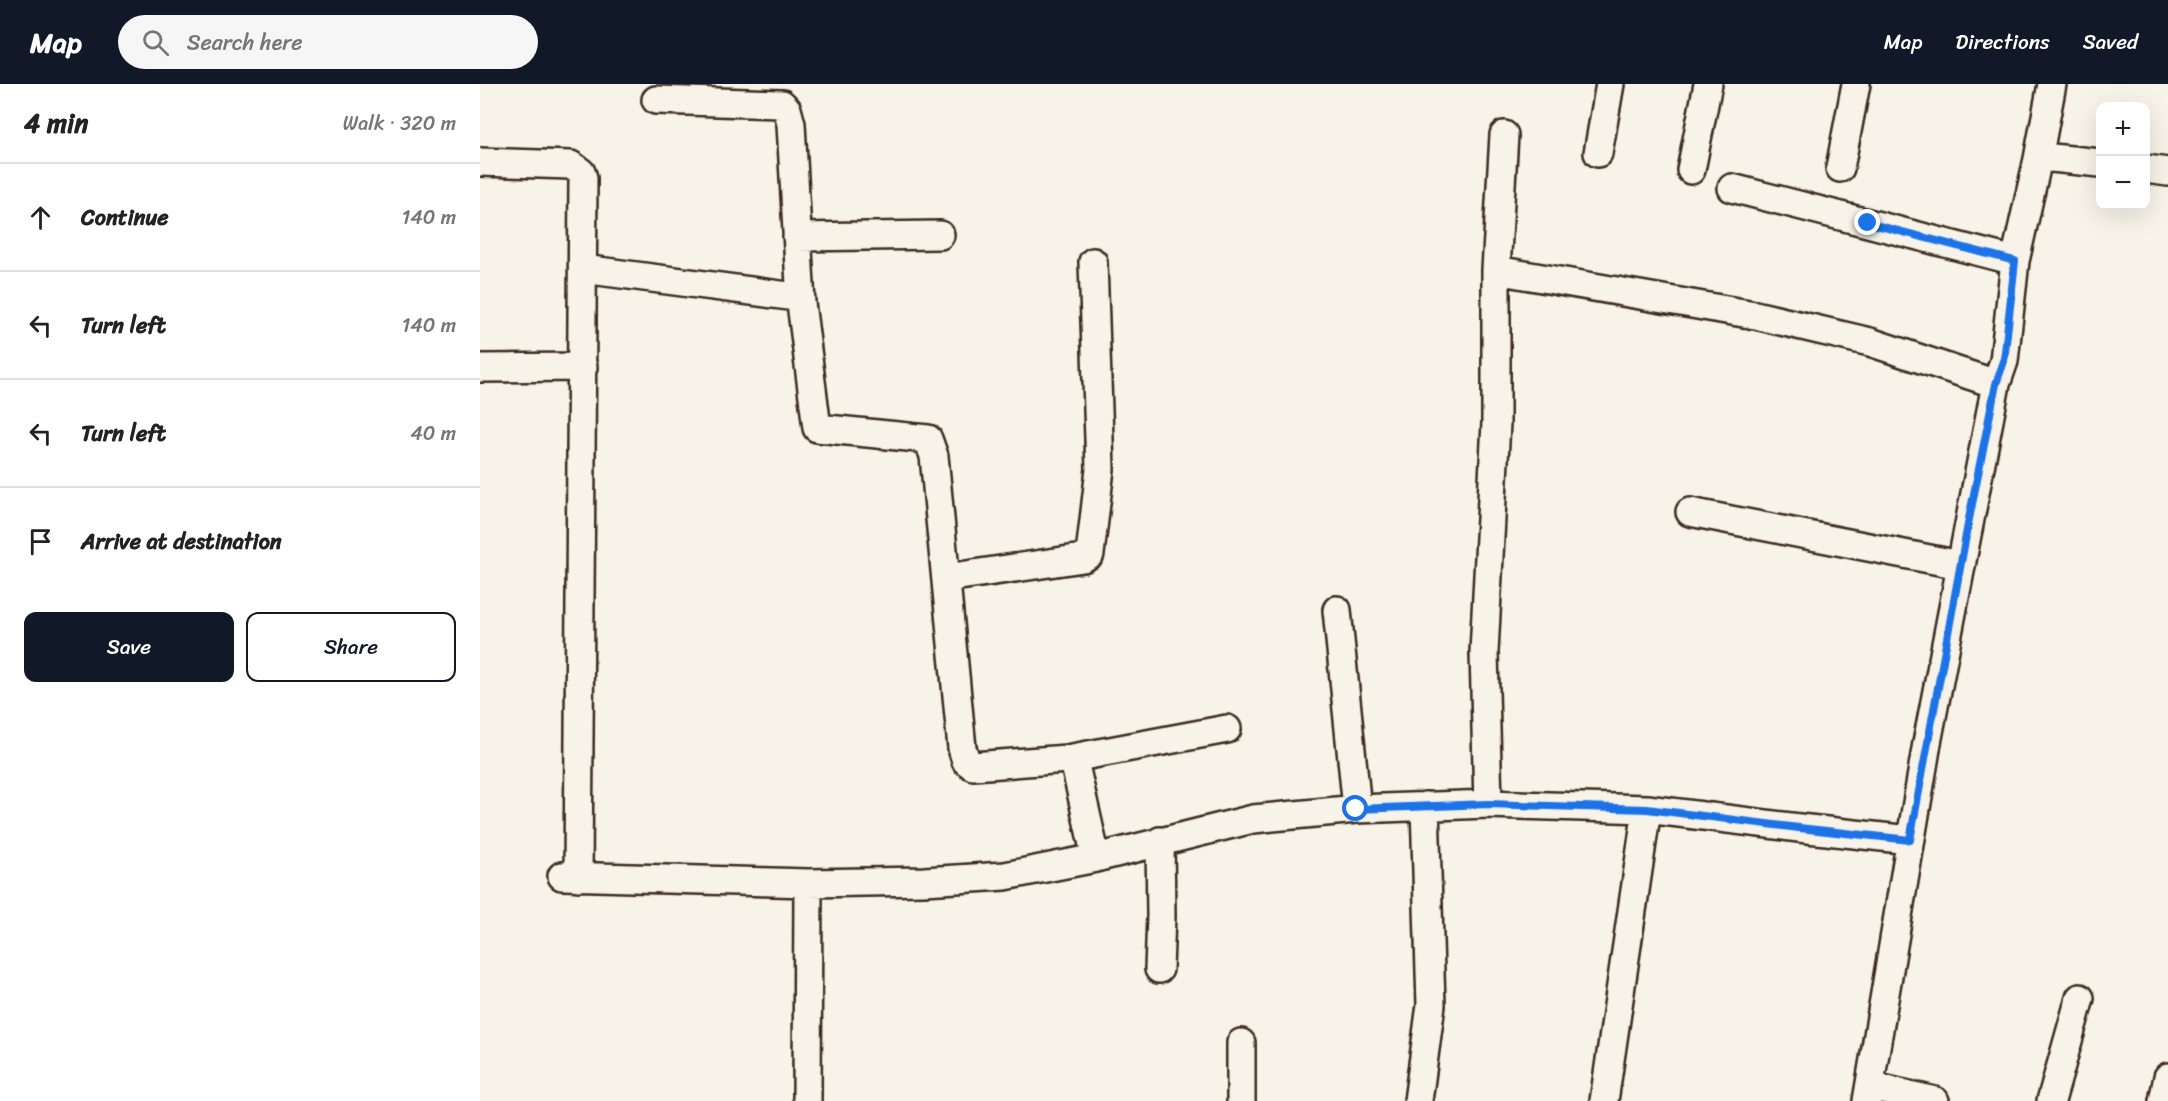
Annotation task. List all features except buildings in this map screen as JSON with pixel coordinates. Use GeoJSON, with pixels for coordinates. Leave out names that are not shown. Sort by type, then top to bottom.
{"type":"FeatureCollection","features":[{"type":"Feature","properties":{"kind":"street"},"geometry":{"type":"LineString","coordinates":[[1598,153],[1610,84]]}},
{"type":"Feature","properties":{"kind":"street"},"geometry":{"type":"LineString","coordinates":[[1691,170],[1708,84]]}},
{"type":"Feature","properties":{"kind":"street"},"geometry":{"type":"LineString","coordinates":[[1840,168],[1856,84]]}},
{"type":"Feature","properties":{"kind":"street"},"geometry":{"type":"LineString","coordinates":[[1935,1101],[1868,1094],[1910,840],[1946,562],[2004,361],[2015,261],[2052,158],[2052,84]]}},
{"type":"Feature","properties":{"kind":"street"},"geometry":{"type":"LineString","coordinates":[[656,100],[746,94],[782,104],[787,109],[791,124],[801,303],[817,428],[928,439],[934,456],[962,748],[966,761],[973,766],[1067,759],[1227,729]]}},
{"type":"Feature","properties":{"kind":"street"},"geometry":{"type":"LineString","coordinates":[[1488,804],[1484,651],[1496,423],[1496,270],[1504,135]]}},
{"type":"Feature","properties":{"kind":"street"},"geometry":{"type":"LineString","coordinates":[[2052,158],[2096,163]]}},
{"type":"Feature","properties":{"kind":"street"},"geometry":{"type":"LineString","coordinates":[[480,162],[571,165],[580,172],[583,178],[583,368],[570,877],[808,883],[924,881],[1005,876],[1096,858],[1253,819],[1356,809],[1488,804],[1647,809],[1910,840]]}},
{"type":"Feature","properties":{"kind":"street"},"geometry":{"type":"LineString","coordinates":[[2150,170],[2168,172]]}},
{"type":"Feature","properties":{"kind":"street"},"geometry":{"type":"LineString","coordinates":[[1732,188],[2015,261]]}},
{"type":"Feature","properties":{"kind":"street"},"geometry":{"type":"LineString","coordinates":[[797,237],[940,235]]}},
{"type":"Feature","properties":{"kind":"street"},"geometry":{"type":"LineString","coordinates":[[946,578],[1083,558],[1090,554],[1100,469],[1093,262]]}},
{"type":"Feature","properties":{"kind":"street"},"geometry":{"type":"LineString","coordinates":[[583,269],[781,294],[796,297],[801,303]]}},
{"type":"Feature","properties":{"kind":"street"},"geometry":{"type":"LineString","coordinates":[[1496,270],[1755,315],[1870,342],[1996,384]]}},
{"type":"Feature","properties":{"kind":"street"},"geometry":{"type":"LineString","coordinates":[[480,368],[583,368]]}},
{"type":"Feature","properties":{"kind":"street"},"geometry":{"type":"LineString","coordinates":[[1690,512],[1946,562]]}},
{"type":"Feature","properties":{"kind":"street"},"geometry":{"type":"LineString","coordinates":[[1337,610],[1356,809]]}},
{"type":"Feature","properties":{"kind":"street"},"geometry":{"type":"LineString","coordinates":[[1067,759],[1075,765],[1096,858]]}},
{"type":"Feature","properties":{"kind":"street"},"geometry":{"type":"LineString","coordinates":[[1418,1101],[1431,1005],[1425,806]]}},
{"type":"Feature","properties":{"kind":"street"},"geometry":{"type":"LineString","coordinates":[[1604,1101],[1647,809]]}},
{"type":"Feature","properties":{"kind":"street"},"geometry":{"type":"LineString","coordinates":[[1159,969],[1160,841]]}},
{"type":"Feature","properties":{"kind":"street"},"geometry":{"type":"LineString","coordinates":[[807,1101],[808,883]]}},
{"type":"Feature","properties":{"kind":"street"},"geometry":{"type":"LineString","coordinates":[[2051,1101],[2080,998]]}},
{"type":"Feature","properties":{"kind":"street"},"geometry":{"type":"LineString","coordinates":[[1241,1043],[1241,1101]]}},
{"type":"Feature","properties":{"kind":"street"},"geometry":{"type":"LineString","coordinates":[[2163,1101],[2168,1077]]}},
{"type":"Feature","properties":{"kind":"route"},"geometry":{"type":"LineString","coordinates":[[1356,809],[1488,804],[1647,809],[1910,840],[1969,519],[1996,384],[2004,361],[2015,261],[1868,223]]}}]}
